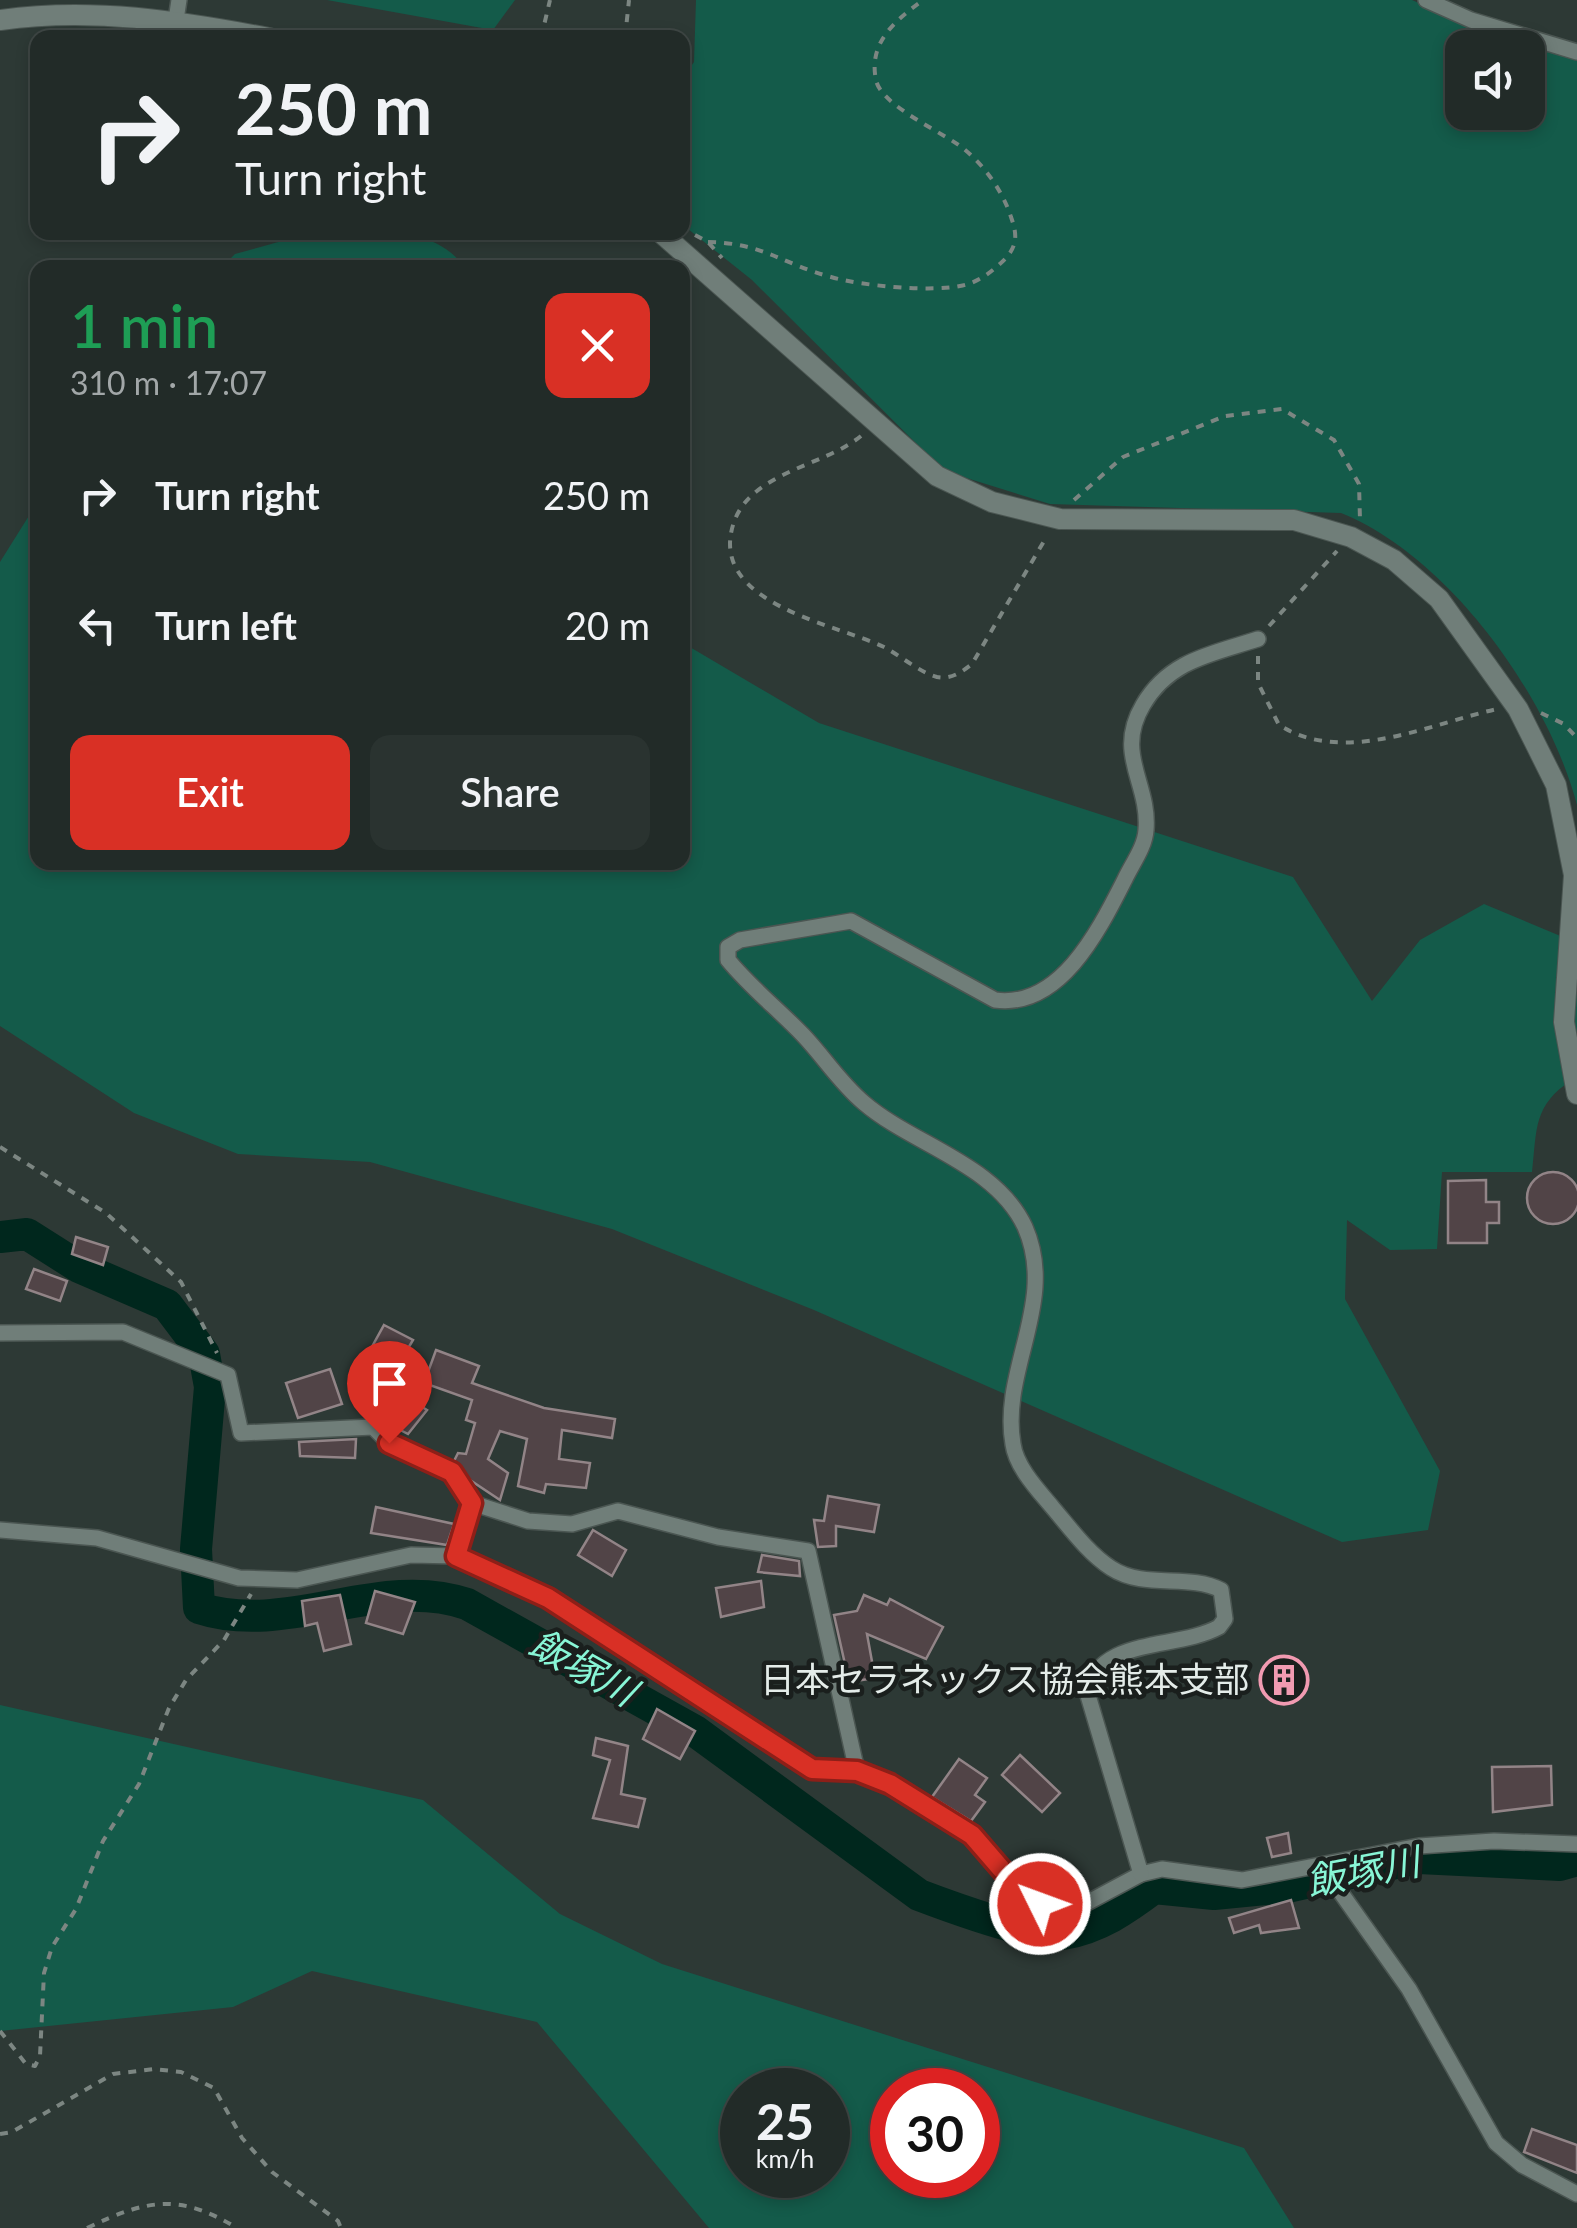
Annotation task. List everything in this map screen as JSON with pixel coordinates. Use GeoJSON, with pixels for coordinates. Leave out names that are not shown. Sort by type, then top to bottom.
{"type":"FeatureCollection","features":[{"type":"Feature","properties":{"kind":"street"},"geometry":{"type":"LineString","coordinates":[[1426,0],[1471,20],[1577,52]]}},
{"type":"Feature","properties":{"kind":"street"},"geometry":{"type":"LineString","coordinates":[[0,20],[177,10],[243,30]]}},
{"type":"Feature","properties":{"kind":"street"},"geometry":{"type":"LineString","coordinates":[[669,240],[937,476],[992,502],[1060,519],[1294,520],[1351,536],[1394,560],[1438,600],[1518,709],[1556,784],[1574,874],[1564,1022],[1577,1094]]}},
{"type":"Feature","properties":{"kind":"street"},"geometry":{"type":"LineString","coordinates":[[1141,1874],[1087,1692],[1090,1679],[1110,1656],[1219,1626],[1226,1618],[1221,1590],[1206,1582],[1170,1584],[1136,1578],[1111,1568],[1076,1536],[1031,1482],[1013,1447],[1012,1402],[1037,1284],[1024,1227],[992,1186],[856,1096],[805,1037],[744,980],[728,960],[728,946],[740,940],[851,921],[995,1000],[1015,1003],[1029,998],[1068,968],[1098,930],[1146,836],[1147,814],[1130,758],[1142,707],[1168,672],[1194,658],[1258,639]]}},
{"type":"Feature","properties":{"kind":"street"},"geometry":{"type":"LineString","coordinates":[[0,1333],[123,1332],[228,1375],[241,1432],[373,1427],[389,1443],[452,1472],[472,1503],[547,1524],[572,1524],[618,1511],[718,1537],[808,1551],[857,1771]]}},
{"type":"Feature","properties":{"kind":"street"},"geometry":{"type":"LineString","coordinates":[[456,1556],[472,1503]]}},
{"type":"Feature","properties":{"kind":"street"},"geometry":{"type":"LineString","coordinates":[[0,1530],[97,1538],[239,1578],[297,1580],[410,1556],[456,1556],[548,1598],[812,1769],[857,1771],[890,1784],[972,1835],[1016,1886],[1040,1904],[1056,1910],[1082,1906],[1141,1874],[1162,1869],[1242,1880],[1418,1846],[1494,1841],[1577,1844]]}},
{"type":"Feature","properties":{"kind":"street"},"geometry":{"type":"LineString","coordinates":[[1322,1866],[1417,2003],[1496,2142],[1522,2165],[1577,2194]]}},
{"type":"Feature","properties":{"kind":"path"},"geometry":{"type":"LineString","coordinates":[[542,30],[550,0]]}},
{"type":"Feature","properties":{"kind":"path"},"geometry":{"type":"LineString","coordinates":[[626,30],[629,0]]}},
{"type":"Feature","properties":{"kind":"path"},"geometry":{"type":"LineString","coordinates":[[708,242],[745,242],[833,278],[914,286],[961,286],[989,274],[1008,256],[1016,243],[1015,228],[1006,202],[988,174],[966,150],[886,98],[876,84],[878,46],[892,24],[922,0]]}},
{"type":"Feature","properties":{"kind":"path"},"geometry":{"type":"LineString","coordinates":[[1258,639],[1258,683],[1267,706],[1279,725],[1296,736],[1322,743],[1370,739],[1506,707],[1546,714],[1577,738]]}},
{"type":"Feature","properties":{"kind":"path"},"geometry":{"type":"LineString","coordinates":[[0,1147],[106,1213],[181,1282],[228,1375]]}},
{"type":"Feature","properties":{"kind":"path"},"geometry":{"type":"LineString","coordinates":[[0,2031],[26,2064],[35,2066],[40,2056],[44,1973],[52,1947],[76,1909],[103,1842],[139,1784],[169,1708],[186,1680],[224,1640],[259,1579]]}},
{"type":"Feature","properties":{"kind":"path"},"geometry":{"type":"LineString","coordinates":[[0,2134],[12,2132],[113,2074],[154,2069],[180,2072],[214,2088],[242,2138],[272,2172],[338,2221],[341,2228]]}},
{"type":"Feature","properties":{"kind":"path"},"geometry":{"type":"LineString","coordinates":[[88,2228],[137,2207],[186,2203],[237,2228]]}},
{"type":"Feature","properties":{"kind":"green space"},"geometry":{"type":"Polygon","coordinates":[[[327,0],[515,0],[493,30],[327,0]]]}},
{"type":"Feature","properties":{"kind":"green space"},"geometry":{"type":"Polygon","coordinates":[[[696,0],[1412,0],[1483,30],[1445,30],[1445,130],[1545,130],[1545,50],[1577,60],[1577,805],[1543,719],[1488,634],[1419,561],[1381,533],[1341,513],[1050,504],[944,471],[752,280],[690,231],[690,68],[694,62],[696,0]]]}},
{"type":"Feature","properties":{"kind":"green space"},"geometry":{"type":"Polygon","coordinates":[[[286,240],[426,240],[458,260],[229,260],[235,254],[286,240]]]}},
{"type":"Feature","properties":{"kind":"green space"},"geometry":{"type":"Polygon","coordinates":[[[30,514],[30,870],[690,870],[690,647],[819,723],[1293,877],[1372,1001],[1420,940],[1484,904],[1570,940],[1577,966],[1577,1094],[1572,1080],[1559,1089],[1544,1109],[1539,1119],[1532,1172],[1442,1172],[1437,1249],[1390,1250],[1347,1220],[1345,1299],[1440,1471],[1428,1530],[1342,1542],[814,1310],[612,1229],[370,1162],[238,1154],[134,1113],[0,1026],[0,562],[30,514]]]}},
{"type":"Feature","properties":{"kind":"green space"},"geometry":{"type":"Polygon","coordinates":[[[0,1705],[423,1800],[560,1914],[662,1964],[991,2068],[870,2068],[870,2198],[1000,2198],[1000,2071],[1244,2148],[1294,2228],[709,2228],[537,2022],[312,1971],[233,2007],[0,2031],[0,1705]]]}},
{"type":"Feature","properties":{"kind":"building"},"geometry":{"type":"Polygon","coordinates":[[[1543,1174],[1563,1174],[1577,1188],[1577,1208],[1563,1222],[1543,1222],[1529,1208],[1529,1188],[1543,1174]]]}},
{"type":"Feature","properties":{"kind":"building"},"geometry":{"type":"Polygon","coordinates":[[[1486,1180],[1486,1202],[1499,1202],[1499,1223],[1487,1223],[1487,1243],[1448,1243],[1448,1181],[1486,1180]]]}},
{"type":"Feature","properties":{"kind":"building"},"geometry":{"type":"Polygon","coordinates":[[[76,1237],[108,1247],[103,1265],[72,1254],[76,1237]]]}},
{"type":"Feature","properties":{"kind":"building"},"geometry":{"type":"Polygon","coordinates":[[[34,1269],[67,1281],[60,1301],[26,1289],[34,1269]]]}},
{"type":"Feature","properties":{"kind":"building"},"geometry":{"type":"Polygon","coordinates":[[[384,1325],[413,1340],[396,1369],[368,1354],[384,1325]]]}},
{"type":"Feature","properties":{"kind":"building"},"geometry":{"type":"Polygon","coordinates":[[[436,1350],[479,1366],[472,1383],[544,1408],[615,1419],[612,1438],[562,1430],[559,1459],[590,1463],[586,1488],[546,1484],[544,1493],[518,1486],[527,1439],[500,1431],[488,1459],[508,1473],[500,1500],[470,1480],[454,1461],[458,1453],[466,1454],[475,1423],[466,1420],[472,1400],[424,1383],[436,1350]]]}},
{"type":"Feature","properties":{"kind":"building"},"geometry":{"type":"Polygon","coordinates":[[[330,1369],[342,1404],[298,1418],[286,1383],[330,1369]]]}},
{"type":"Feature","properties":{"kind":"building"},"geometry":{"type":"Polygon","coordinates":[[[400,1393],[427,1410],[408,1434],[383,1421],[400,1393]]]}},
{"type":"Feature","properties":{"kind":"building"},"geometry":{"type":"Polygon","coordinates":[[[356,1439],[355,1458],[300,1456],[299,1442],[356,1439]]]}},
{"type":"Feature","properties":{"kind":"building"},"geometry":{"type":"Polygon","coordinates":[[[828,1496],[879,1505],[874,1532],[836,1526],[836,1546],[818,1547],[814,1520],[824,1521],[828,1496]]]}},
{"type":"Feature","properties":{"kind":"building"},"geometry":{"type":"Polygon","coordinates":[[[376,1507],[454,1524],[447,1545],[371,1533],[376,1507]]]}},
{"type":"Feature","properties":{"kind":"building"},"geometry":{"type":"Polygon","coordinates":[[[593,1530],[626,1550],[612,1576],[578,1555],[593,1530]]]}},
{"type":"Feature","properties":{"kind":"building"},"geometry":{"type":"Polygon","coordinates":[[[762,1555],[799,1561],[800,1576],[758,1572],[762,1555]]]}},
{"type":"Feature","properties":{"kind":"building"},"geometry":{"type":"Polygon","coordinates":[[[761,1581],[764,1607],[721,1617],[716,1588],[761,1581]]]}},
{"type":"Feature","properties":{"kind":"building"},"geometry":{"type":"Polygon","coordinates":[[[375,1591],[415,1602],[403,1634],[366,1623],[375,1591]]]}},
{"type":"Feature","properties":{"kind":"building"},"geometry":{"type":"Polygon","coordinates":[[[340,1595],[351,1644],[324,1651],[317,1623],[305,1626],[302,1601],[340,1595]]]}},
{"type":"Feature","properties":{"kind":"building"},"geometry":{"type":"Polygon","coordinates":[[[864,1595],[887,1605],[890,1599],[943,1627],[926,1659],[867,1634],[875,1678],[849,1682],[834,1615],[857,1611],[864,1595]]]}},
{"type":"Feature","properties":{"kind":"building","name":"日本セラネックス協会熊本支部"},"geometry":{"type":"Polygon","coordinates":[[[1301,1664],[1303,1692],[1267,1695],[1265,1667],[1301,1664]]]}},
{"type":"Feature","properties":{"kind":"building"},"geometry":{"type":"Polygon","coordinates":[[[657,1709],[695,1731],[680,1759],[643,1739],[657,1709]]]}},
{"type":"Feature","properties":{"kind":"building"},"geometry":{"type":"Polygon","coordinates":[[[596,1738],[628,1746],[621,1794],[645,1799],[638,1827],[593,1818],[610,1760],[593,1755],[596,1738]]]}},
{"type":"Feature","properties":{"kind":"building"},"geometry":{"type":"Polygon","coordinates":[[[1020,1755],[1060,1793],[1042,1812],[1002,1775],[1020,1755]]]}},
{"type":"Feature","properties":{"kind":"building"},"geometry":{"type":"Polygon","coordinates":[[[959,1759],[987,1778],[975,1795],[985,1802],[971,1821],[932,1797],[959,1759]]]}},
{"type":"Feature","properties":{"kind":"building"},"geometry":{"type":"Polygon","coordinates":[[[1551,1766],[1552,1805],[1493,1812],[1492,1767],[1551,1766]]]}},
{"type":"Feature","properties":{"kind":"building"},"geometry":{"type":"Polygon","coordinates":[[[1288,1833],[1291,1853],[1272,1857],[1267,1838],[1288,1833]]]}},
{"type":"Feature","properties":{"kind":"building"},"geometry":{"type":"Polygon","coordinates":[[[1291,1900],[1299,1928],[1261,1933],[1259,1925],[1234,1933],[1229,1918],[1291,1900]]]}},
{"type":"Feature","properties":{"kind":"building"},"geometry":{"type":"Polygon","coordinates":[[[1532,2129],[1577,2145],[1577,2173],[1524,2152],[1532,2129]]]}},
{"type":"Feature","properties":{"kind":"waterway","name":"飯塚川"},"geometry":{"type":"LineString","coordinates":[[0,1237],[27,1234],[79,1267],[167,1305],[204,1354],[210,1387],[196,1549],[199,1608],[232,1615],[266,1615],[400,1596],[434,1597],[467,1604],[695,1731],[919,1895],[1013,1926],[1063,1934],[1100,1922],[1154,1888],[1214,1894],[1288,1887],[1419,1858],[1560,1865],[1577,1860]]}},
{"type":"Feature","properties":{"kind":"place","name":"日本セラネックス協会熊本支部"},"geometry":{"type":"Point","coordinates":[1284,1680]}},
{"type":"Feature","properties":{"kind":"route"},"geometry":{"type":"LineString","coordinates":[[389,1443],[452,1472],[472,1503],[464,1518],[456,1556],[548,1598],[812,1769],[857,1771],[890,1784],[972,1835],[1016,1886],[1040,1904]]}}]}
